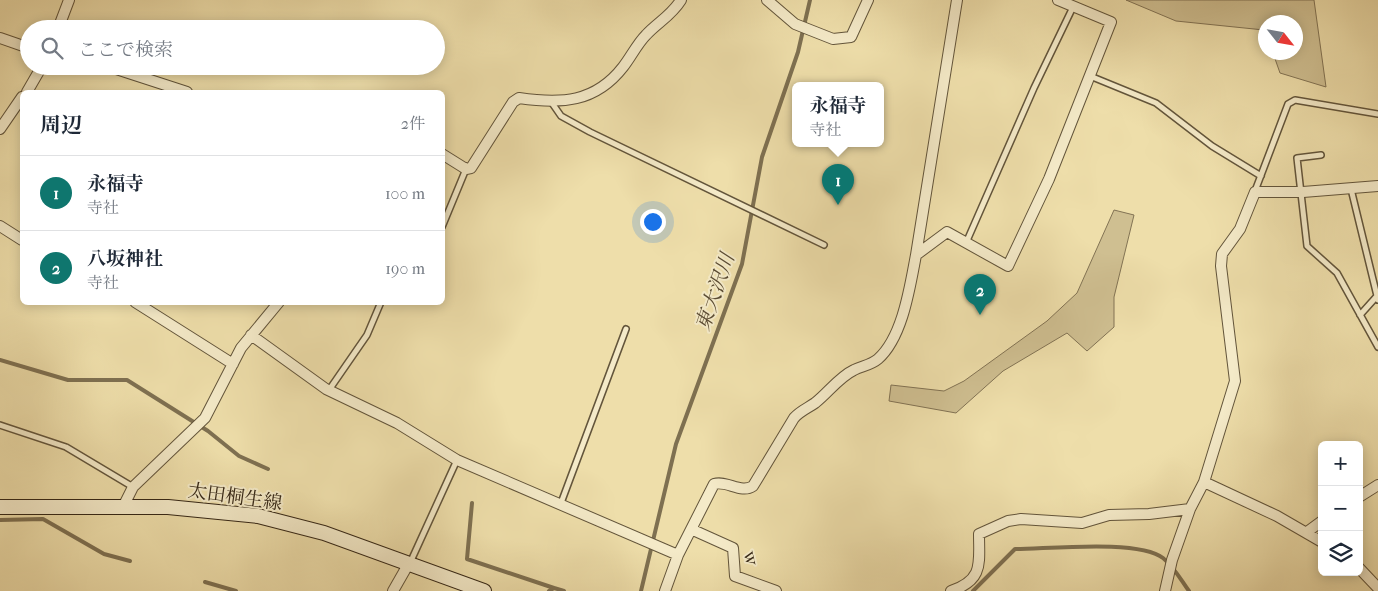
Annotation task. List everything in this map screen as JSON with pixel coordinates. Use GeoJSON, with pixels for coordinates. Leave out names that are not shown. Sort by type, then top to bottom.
{"type":"FeatureCollection","features":[{"type":"Feature","properties":{"kind":"main road","name":"太田桐生線"},"geometry":{"type":"LineString","coordinates":[[0,507],[168,507],[258,516],[324,533],[484,591]]}},
{"type":"Feature","properties":{"kind":"street"},"geometry":{"type":"LineString","coordinates":[[61,20],[69,0]]}},
{"type":"Feature","properties":{"kind":"street"},"geometry":{"type":"LineString","coordinates":[[445,156],[466,169],[471,168],[513,102],[519,98],[552,103],[576,99],[607,84],[623,67],[646,35],[673,12],[681,0]]}},
{"type":"Feature","properties":{"kind":"street"},"geometry":{"type":"LineString","coordinates":[[767,0],[795,24],[833,39],[851,37],[868,0]]}},
{"type":"Feature","properties":{"kind":"street"},"geometry":{"type":"LineString","coordinates":[[664,591],[678,555],[693,530],[714,484],[721,483],[745,489],[753,486],[794,418],[801,410],[815,403],[852,370],[874,362],[888,348],[898,328],[911,284],[957,0]]}},
{"type":"Feature","properties":{"kind":"street"},"geometry":{"type":"LineString","coordinates":[[916,255],[947,232],[1008,266],[1049,179],[1111,22],[1058,0]]}},
{"type":"Feature","properties":{"kind":"street"},"geometry":{"type":"LineString","coordinates":[[0,38],[20,45]]}},
{"type":"Feature","properties":{"kind":"street"},"geometry":{"type":"LineString","coordinates":[[28,90],[37,75]]}},
{"type":"Feature","properties":{"kind":"street"},"geometry":{"type":"LineString","coordinates":[[135,75],[181,90]]}},
{"type":"Feature","properties":{"kind":"street"},"geometry":{"type":"LineString","coordinates":[[0,129],[20,101]]}},
{"type":"Feature","properties":{"kind":"street"},"geometry":{"type":"LineString","coordinates":[[1165,591],[1171,562],[1190,509],[1204,482],[1235,381],[1224,298],[1222,254],[1240,229],[1255,192],[1300,192],[1378,186]]}},
{"type":"Feature","properties":{"kind":"street"},"geometry":{"type":"LineString","coordinates":[[0,226],[20,239]]}},
{"type":"Feature","properties":{"kind":"street"},"geometry":{"type":"LineString","coordinates":[[140,305],[233,364]]}},
{"type":"Feature","properties":{"kind":"street"},"geometry":{"type":"LineString","coordinates":[[123,507],[132,486],[174,446],[200,425],[215,403],[233,364],[251,336],[277,305]]}},
{"type":"Feature","properties":{"kind":"street"},"geometry":{"type":"LineString","coordinates":[[251,336],[329,390],[396,424],[457,460],[561,503],[678,555]]}},
{"type":"Feature","properties":{"kind":"street"},"geometry":{"type":"LineString","coordinates":[[1204,482],[1307,532],[1318,539]]}},
{"type":"Feature","properties":{"kind":"street"},"geometry":{"type":"LineString","coordinates":[[1363,494],[1378,485]]}},
{"type":"Feature","properties":{"kind":"street"},"geometry":{"type":"LineString","coordinates":[[951,591],[970,581],[976,575],[980,566],[979,534],[1008,521],[1021,519],[1082,523],[1109,515],[1149,514],[1190,509]]}},
{"type":"Feature","properties":{"kind":"street"},"geometry":{"type":"LineString","coordinates":[[1307,532],[1318,523]]}},
{"type":"Feature","properties":{"kind":"street","name":"w"},"geometry":{"type":"LineString","coordinates":[[693,530],[733,548],[735,576],[776,591]]}},
{"type":"Feature","properties":{"kind":"street"},"geometry":{"type":"LineString","coordinates":[[393,591],[409,564]]}},
{"type":"Feature","properties":{"kind":"street"},"geometry":{"type":"LineString","coordinates":[[1363,572],[1378,588]]}},
{"type":"Feature","properties":{"kind":"lane"},"geometry":{"type":"LineString","coordinates":[[965,243],[1073,6]]}},
{"type":"Feature","properties":{"kind":"lane"},"geometry":{"type":"LineString","coordinates":[[1090,76],[1156,103],[1212,146],[1261,176]]}},
{"type":"Feature","properties":{"kind":"lane"},"geometry":{"type":"LineString","coordinates":[[1255,192],[1288,104],[1295,100],[1378,114]]}},
{"type":"Feature","properties":{"kind":"lane"},"geometry":{"type":"LineString","coordinates":[[552,103],[560,116],[590,132],[824,245]]}},
{"type":"Feature","properties":{"kind":"lane"},"geometry":{"type":"LineString","coordinates":[[1321,155],[1297,158],[1307,246],[1337,273],[1378,347]]}},
{"type":"Feature","properties":{"kind":"lane"},"geometry":{"type":"LineString","coordinates":[[445,220],[466,169]]}},
{"type":"Feature","properties":{"kind":"lane"},"geometry":{"type":"LineString","coordinates":[[1351,189],[1378,298],[1360,315]]}},
{"type":"Feature","properties":{"kind":"lane"},"geometry":{"type":"LineString","coordinates":[[329,390],[367,335],[380,305]]}},
{"type":"Feature","properties":{"kind":"lane"},"geometry":{"type":"LineString","coordinates":[[561,503],[626,329]]}},
{"type":"Feature","properties":{"kind":"lane"},"geometry":{"type":"LineString","coordinates":[[0,425],[66,447],[132,486]]}},
{"type":"Feature","properties":{"kind":"lane"},"geometry":{"type":"LineString","coordinates":[[409,564],[457,460]]}},
{"type":"Feature","properties":{"kind":"shaded area"},"geometry":{"type":"Polygon","coordinates":[[[1126,0],[1314,0],[1326,87],[1280,73],[1275,60],[1303,60],[1303,15],[1258,15],[1258,29],[1176,21],[1126,0]]]}},
{"type":"Feature","properties":{"kind":"shaded area"},"geometry":{"type":"Polygon","coordinates":[[[1114,210],[1134,215],[1114,297],[1114,327],[1087,351],[1067,333],[1003,371],[956,413],[889,401],[891,385],[944,391],[964,381],[1047,321],[1077,293],[1114,210]]]}},
{"type":"Feature","properties":{"kind":"waterway","name":"東大沢川"},"geometry":{"type":"LineString","coordinates":[[641,591],[676,444],[742,264],[762,157],[798,52],[810,0]]}},
{"type":"Feature","properties":{"kind":"waterway"},"geometry":{"type":"LineString","coordinates":[[0,360],[68,380],[127,380],[208,431],[239,456],[268,469]]}},
{"type":"Feature","properties":{"kind":"waterway"},"geometry":{"type":"LineString","coordinates":[[472,503],[467,559],[554,588]]}},
{"type":"Feature","properties":{"kind":"waterway"},"geometry":{"type":"LineString","coordinates":[[0,520],[43,519],[104,554],[130,561]]}},
{"type":"Feature","properties":{"kind":"waterway"},"geometry":{"type":"LineString","coordinates":[[973,591],[1015,549],[1092,546],[1151,552],[1163,558],[1174,569],[1189,591]]}},
{"type":"Feature","properties":{"kind":"waterway"},"geometry":{"type":"LineString","coordinates":[[205,582],[236,591]]}},
{"type":"Feature","properties":{"kind":"waterway"},"geometry":{"type":"LineString","coordinates":[[549,591],[554,588],[564,591]]}},
{"type":"Feature","properties":{"kind":"place","name":"永福寺"},"geometry":{"type":"Point","coordinates":[838,205]}},
{"type":"Feature","properties":{"kind":"place","name":"八坂神社"},"geometry":{"type":"Point","coordinates":[980,315]}}]}
